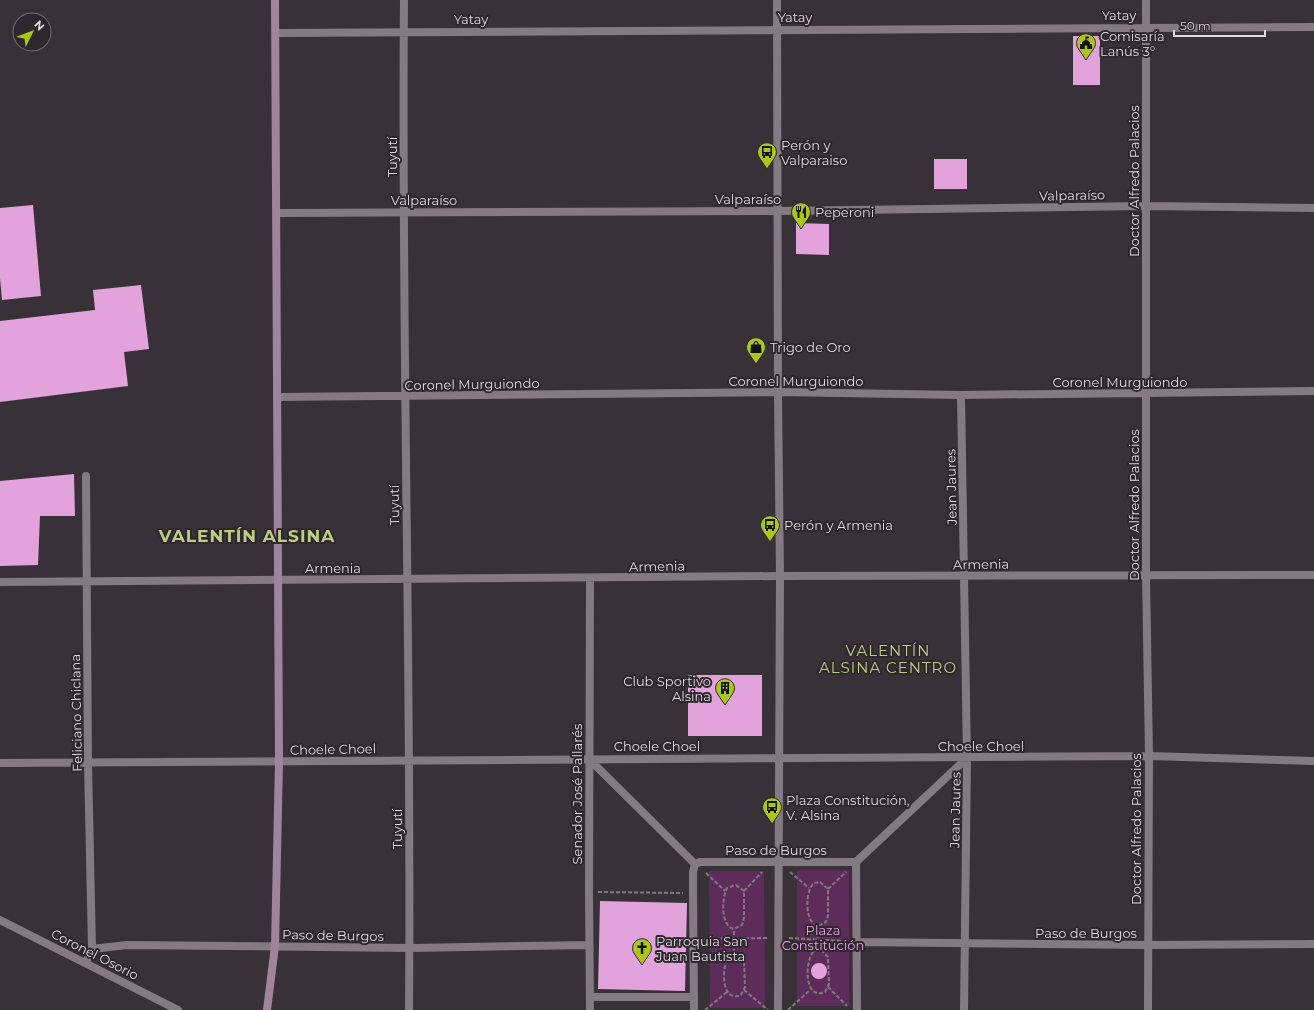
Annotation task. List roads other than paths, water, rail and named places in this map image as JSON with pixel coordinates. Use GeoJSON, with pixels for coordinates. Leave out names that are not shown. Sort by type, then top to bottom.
{"type":"FeatureCollection","features":[{"type":"Feature","properties":{"kind":"main road"},"geometry":{"type":"LineString","coordinates":[[267,1010],[275,946],[279,762],[275,0]]}},
{"type":"Feature","properties":{"kind":"street","name":"Tuyutí"},"geometry":{"type":"LineString","coordinates":[[404,0],[404,396],[409,761],[409,1010]]}},
{"type":"Feature","properties":{"kind":"street"},"geometry":{"type":"LineString","coordinates":[[777,0],[780,576],[779,757],[775,862],[778,938],[778,1010]]}},
{"type":"Feature","properties":{"kind":"street","name":"Doctor Alfredo Palacios"},"geometry":{"type":"LineString","coordinates":[[1146,0],[1146,574],[1149,756],[1148,1010]]}},
{"type":"Feature","properties":{"kind":"street","name":"Yatay"},"geometry":{"type":"LineString","coordinates":[[276,33],[403,31],[1314,27]]}},
{"type":"Feature","properties":{"kind":"street","name":"Valparaíso"},"geometry":{"type":"LineString","coordinates":[[277,213],[778,211],[1146,206],[1314,208]]}},
{"type":"Feature","properties":{"kind":"street","name":"Coronel Murguiondo"},"geometry":{"type":"LineString","coordinates":[[277,397],[778,392],[961,395],[1314,391]]}},
{"type":"Feature","properties":{"kind":"street","name":"Jean Jaures"},"geometry":{"type":"LineString","coordinates":[[961,395],[967,758],[964,1010]]}},
{"type":"Feature","properties":{"kind":"street","name":"Feliciano Chiclana"},"geometry":{"type":"LineString","coordinates":[[86,476],[88,763],[92,949]]}},
{"type":"Feature","properties":{"kind":"street","name":"Armenia"},"geometry":{"type":"LineString","coordinates":[[0,582],[1146,574],[1314,575]]}},
{"type":"Feature","properties":{"kind":"street","name":"Senador José Pallarés"},"geometry":{"type":"LineString","coordinates":[[590,579],[590,1010]]}},
{"type":"Feature","properties":{"kind":"street","name":"Choele Choel"},"geometry":{"type":"LineString","coordinates":[[0,763],[779,757],[967,758],[1149,756],[1314,761]]}},
{"type":"Feature","properties":{"kind":"street"},"geometry":{"type":"LineString","coordinates":[[857,1010],[856,862],[967,758]]}},
{"type":"Feature","properties":{"kind":"street"},"geometry":{"type":"LineString","coordinates":[[589,759],[695,864],[693,872],[694,1010]]}},
{"type":"Feature","properties":{"kind":"street","name":"Paso de Burgos"},"geometry":{"type":"LineString","coordinates":[[695,864],[700,862],[856,862]]}},
{"type":"Feature","properties":{"kind":"street","name":"Coronel Osorio"},"geometry":{"type":"LineString","coordinates":[[0,920],[86,962],[178,1010]]}},
{"type":"Feature","properties":{"kind":"street","name":"Paso de Burgos"},"geometry":{"type":"LineString","coordinates":[[857,942],[1148,945],[1314,944]]}},
{"type":"Feature","properties":{"kind":"street","name":"Paso de Burgos"},"geometry":{"type":"LineString","coordinates":[[92,949],[127,945],[410,948],[589,945]]}},
{"type":"Feature","properties":{"kind":"street"},"geometry":{"type":"LineString","coordinates":[[86,962],[92,949]]}},
{"type":"Feature","properties":{"kind":"street"},"geometry":{"type":"LineString","coordinates":[[590,997],[694,997]]}},
{"type":"Feature","properties":{"kind":"place","name":"Comisaría Lanús 3°"},"geometry":{"type":"Point","coordinates":[1086,60]}},
{"type":"Feature","properties":{"kind":"place","name":"Perón y Valparaiso"},"geometry":{"type":"Point","coordinates":[767,169]}},
{"type":"Feature","properties":{"kind":"place","name":"Peperoni"},"geometry":{"type":"Point","coordinates":[801,229]}},
{"type":"Feature","properties":{"kind":"place","name":"Trigo de Oro"},"geometry":{"type":"Point","coordinates":[756,364]}},
{"type":"Feature","properties":{"kind":"place","name":"Perón y Armenia"},"geometry":{"type":"Point","coordinates":[770,542]}},
{"type":"Feature","properties":{"kind":"place","name":"Club Sportivo Alsina"},"geometry":{"type":"Point","coordinates":[725,705]}},
{"type":"Feature","properties":{"kind":"place","name":"Plaza Constitución, V. Alsina"},"geometry":{"type":"Point","coordinates":[772,824]}},
{"type":"Feature","properties":{"kind":"place","name":"Parroquia San Juan Bautista"},"geometry":{"type":"Point","coordinates":[642,965]}},
{"type":"Feature","properties":{"kind":"district","name":"VALENTÍN ALSINA"},"geometry":{"type":"Point","coordinates":[247,536]}},
{"type":"Feature","properties":{"kind":"district","name":"VALENTÍN ALSINA CENTRO"},"geometry":{"type":"Point","coordinates":[888,658]}},
{"type":"Feature","properties":{"kind":"park label","name":"Plaza Constitución"},"geometry":{"type":"Point","coordinates":[823,938]}}]}
